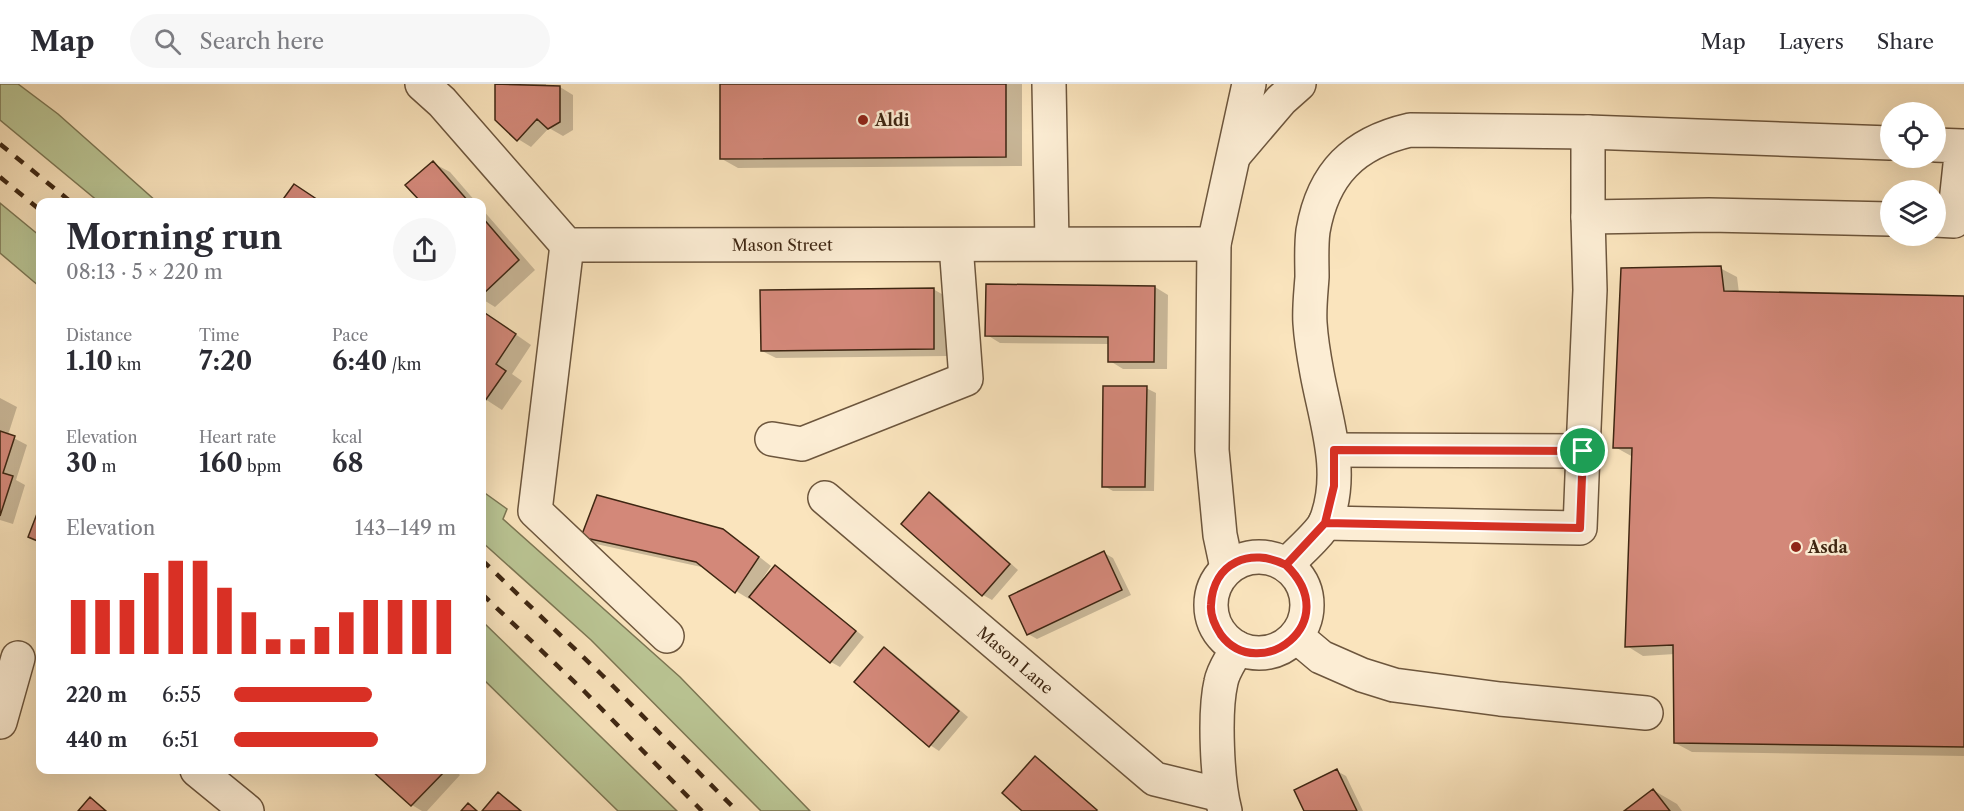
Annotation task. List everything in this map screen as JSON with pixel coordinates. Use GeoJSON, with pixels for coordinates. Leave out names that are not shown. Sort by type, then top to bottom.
{"type":"FeatureCollection","features":[{"type":"Feature","properties":{"kind":"street"},"geometry":{"type":"LineString","coordinates":[[422,84],[449,110],[567,244],[535,511],[667,636]]}},
{"type":"Feature","properties":{"kind":"street"},"geometry":{"type":"LineString","coordinates":[[1049,84],[1052,243]]}},
{"type":"Feature","properties":{"kind":"street"},"geometry":{"type":"LineString","coordinates":[[1227,568],[1220,535],[1212,450],[1214,244],[1249,84]]}},
{"type":"Feature","properties":{"kind":"street"},"geometry":{"type":"LineString","coordinates":[[1232,158],[1281,100],[1299,84]]}},
{"type":"Feature","properties":{"kind":"street"},"geometry":{"type":"LineString","coordinates":[[1286,565],[1325,523],[1334,486],[1334,450],[1317,372],[1310,323],[1313,233],[1320,205],[1328,186],[1344,163],[1364,147],[1386,136],[1410,130],[1588,132],[1880,143]]}},
{"type":"Feature","properties":{"kind":"street"},"geometry":{"type":"LineString","coordinates":[[1325,523],[1580,528],[1590,290],[1588,132]]}},
{"type":"Feature","properties":{"kind":"street"},"geometry":{"type":"LineString","coordinates":[[1946,145],[1962,146],[1954,221],[1946,221]]}},
{"type":"Feature","properties":{"kind":"street"},"geometry":{"type":"LineString","coordinates":[[1588,217],[1709,214],[1880,219]]}},
{"type":"Feature","properties":{"kind":"street","name":"Mason Street"},"geometry":{"type":"LineString","coordinates":[[567,244],[1214,244]]}},
{"type":"Feature","properties":{"kind":"street"},"geometry":{"type":"LineString","coordinates":[[772,439],[802,444],[966,379],[956,245]]}},
{"type":"Feature","properties":{"kind":"street"},"geometry":{"type":"LineString","coordinates":[[1334,450],[1583,451]]}},
{"type":"Feature","properties":{"kind":"street","name":"Mason Lane"},"geometry":{"type":"LineString","coordinates":[[825,498],[1155,779],[1223,803]]}},
{"type":"Feature","properties":{"kind":"street"},"geometry":{"type":"LineString","coordinates":[[1256,556],[1272,558],[1286,565],[1298,576],[1305,591],[1307,606],[1304,622],[1296,636],[1284,646],[1269,652],[1253,653],[1238,648],[1225,639],[1215,627],[1211,611],[1211,596],[1217,580],[1227,568],[1240,560],[1256,556]]}},
{"type":"Feature","properties":{"kind":"street"},"geometry":{"type":"LineString","coordinates":[[1296,636],[1321,657],[1362,675],[1394,685],[1500,699],[1646,713]]}},
{"type":"Feature","properties":{"kind":"street"},"geometry":{"type":"LineString","coordinates":[[1223,803],[1219,699],[1221,679],[1238,648]]}},
{"type":"Feature","properties":{"kind":"street"},"geometry":{"type":"LineString","coordinates":[[0,723],[19,660]]}},
{"type":"Feature","properties":{"kind":"street"},"geometry":{"type":"LineString","coordinates":[[202,774],[247,811]]}},
{"type":"Feature","properties":{"kind":"green space"},"geometry":{"type":"Polygon","coordinates":[[[0,84],[18,84],[58,114],[152,198],[94,198],[0,120],[0,84]]]}},
{"type":"Feature","properties":{"kind":"green space"},"geometry":{"type":"Polygon","coordinates":[[[0,203],[36,233],[36,284],[0,253],[0,203]]]}},
{"type":"Feature","properties":{"kind":"green space"},"geometry":{"type":"Polygon","coordinates":[[[486,494],[507,509],[503,519],[680,677],[810,811],[761,811],[591,640],[486,546],[486,494]]]}},
{"type":"Feature","properties":{"kind":"green space"},"geometry":{"type":"Polygon","coordinates":[[[486,625],[677,811],[618,811],[486,682],[486,625]]]}},
{"type":"Feature","properties":{"kind":"building"},"geometry":{"type":"Polygon","coordinates":[[[495,84],[560,86],[560,122],[548,129],[537,119],[517,141],[495,120],[495,84]]]}},
{"type":"Feature","properties":{"kind":"building","name":"Aldi"},"geometry":{"type":"Polygon","coordinates":[[[720,84],[1006,84],[1006,157],[720,159],[720,84]]]}},
{"type":"Feature","properties":{"kind":"building"},"geometry":{"type":"Polygon","coordinates":[[[433,161],[465,198],[417,198],[405,185],[433,161]]]}},
{"type":"Feature","properties":{"kind":"building"},"geometry":{"type":"Polygon","coordinates":[[[294,184],[315,198],[284,198],[294,184]]]}},
{"type":"Feature","properties":{"kind":"building"},"geometry":{"type":"Polygon","coordinates":[[[486,222],[519,260],[486,291],[486,222]]]}},
{"type":"Feature","properties":{"kind":"building","name":"Asda"},"geometry":{"type":"Polygon","coordinates":[[[1721,266],[1724,291],[1964,296],[1964,747],[1674,743],[1673,645],[1625,647],[1632,448],[1613,448],[1621,268],[1721,266]]]}},
{"type":"Feature","properties":{"kind":"building"},"geometry":{"type":"Polygon","coordinates":[[[986,284],[1155,286],[1154,362],[1108,362],[1108,337],[985,336],[986,284]]]}},
{"type":"Feature","properties":{"kind":"building"},"geometry":{"type":"Polygon","coordinates":[[[934,288],[934,349],[761,351],[760,290],[934,288]]]}},
{"type":"Feature","properties":{"kind":"building"},"geometry":{"type":"Polygon","coordinates":[[[486,314],[516,334],[496,364],[506,371],[486,400],[486,314]]]}},
{"type":"Feature","properties":{"kind":"building"},"geometry":{"type":"Polygon","coordinates":[[[1103,386],[1147,386],[1145,487],[1102,487],[1103,386]]]}},
{"type":"Feature","properties":{"kind":"building"},"geometry":{"type":"Polygon","coordinates":[[[0,431],[15,436],[3,473],[13,476],[0,516],[0,431]]]}},
{"type":"Feature","properties":{"kind":"building"},"geometry":{"type":"Polygon","coordinates":[[[929,492],[1010,564],[982,596],[901,524],[929,492]]]}},
{"type":"Feature","properties":{"kind":"building"},"geometry":{"type":"Polygon","coordinates":[[[597,495],[723,529],[759,557],[735,593],[696,562],[581,537],[597,495]]]}},
{"type":"Feature","properties":{"kind":"building"},"geometry":{"type":"Polygon","coordinates":[[[36,516],[36,540],[28,537],[36,516]]]}},
{"type":"Feature","properties":{"kind":"building"},"geometry":{"type":"Polygon","coordinates":[[[1104,551],[1122,590],[1027,635],[1009,596],[1104,551]]]}},
{"type":"Feature","properties":{"kind":"building"},"geometry":{"type":"Polygon","coordinates":[[[775,565],[856,631],[830,663],[749,597],[775,565]]]}},
{"type":"Feature","properties":{"kind":"building"},"geometry":{"type":"Polygon","coordinates":[[[884,647],[959,711],[929,747],[854,682],[884,647]]]}},
{"type":"Feature","properties":{"kind":"building"},"geometry":{"type":"Polygon","coordinates":[[[1035,756],[1097,810],[1022,811],[1002,793],[1035,756]]]}},
{"type":"Feature","properties":{"kind":"building"},"geometry":{"type":"Polygon","coordinates":[[[1337,769],[1357,811],[1304,811],[1294,790],[1337,769]]]}},
{"type":"Feature","properties":{"kind":"building"},"geometry":{"type":"Polygon","coordinates":[[[375,774],[442,774],[411,806],[375,774]]]}},
{"type":"Feature","properties":{"kind":"building"},"geometry":{"type":"Polygon","coordinates":[[[1653,789],[1670,811],[1624,811],[1653,789]]]}},
{"type":"Feature","properties":{"kind":"building"},"geometry":{"type":"Polygon","coordinates":[[[498,792],[521,811],[482,811],[498,792]]]}},
{"type":"Feature","properties":{"kind":"building"},"geometry":{"type":"Polygon","coordinates":[[[90,797],[106,811],[78,811],[90,797]]]}},
{"type":"Feature","properties":{"kind":"building"},"geometry":{"type":"Polygon","coordinates":[[[468,803],[477,811],[461,811],[468,803]]]}},
{"type":"Feature","properties":{"kind":"railway"},"geometry":{"type":"LineString","coordinates":[[0,144],[66,198]]}},
{"type":"Feature","properties":{"kind":"railway"},"geometry":{"type":"LineString","coordinates":[[0,177],[36,207]]}},
{"type":"Feature","properties":{"kind":"railway"},"geometry":{"type":"LineString","coordinates":[[486,564],[602,675],[737,811]]}},
{"type":"Feature","properties":{"kind":"railway"},"geometry":{"type":"LineString","coordinates":[[486,598],[584,691],[702,811]]}},
{"type":"Feature","properties":{"kind":"place","name":"Aldi"},"geometry":{"type":"Point","coordinates":[863,120]}},
{"type":"Feature","properties":{"kind":"place","name":"Asda"},"geometry":{"type":"Point","coordinates":[1796,547]}},
{"type":"Feature","properties":{"kind":"route"},"geometry":{"type":"LineString","coordinates":[[1583,451],[1334,450],[1334,486],[1325,523],[1286,565],[1298,576],[1305,591],[1307,606],[1304,622],[1296,636],[1284,646],[1269,652],[1253,653],[1238,648],[1225,639],[1215,627],[1211,611],[1211,596],[1217,580],[1227,568],[1240,560],[1256,556],[1272,558],[1286,565],[1325,523],[1580,528],[1583,451]]}}]}
